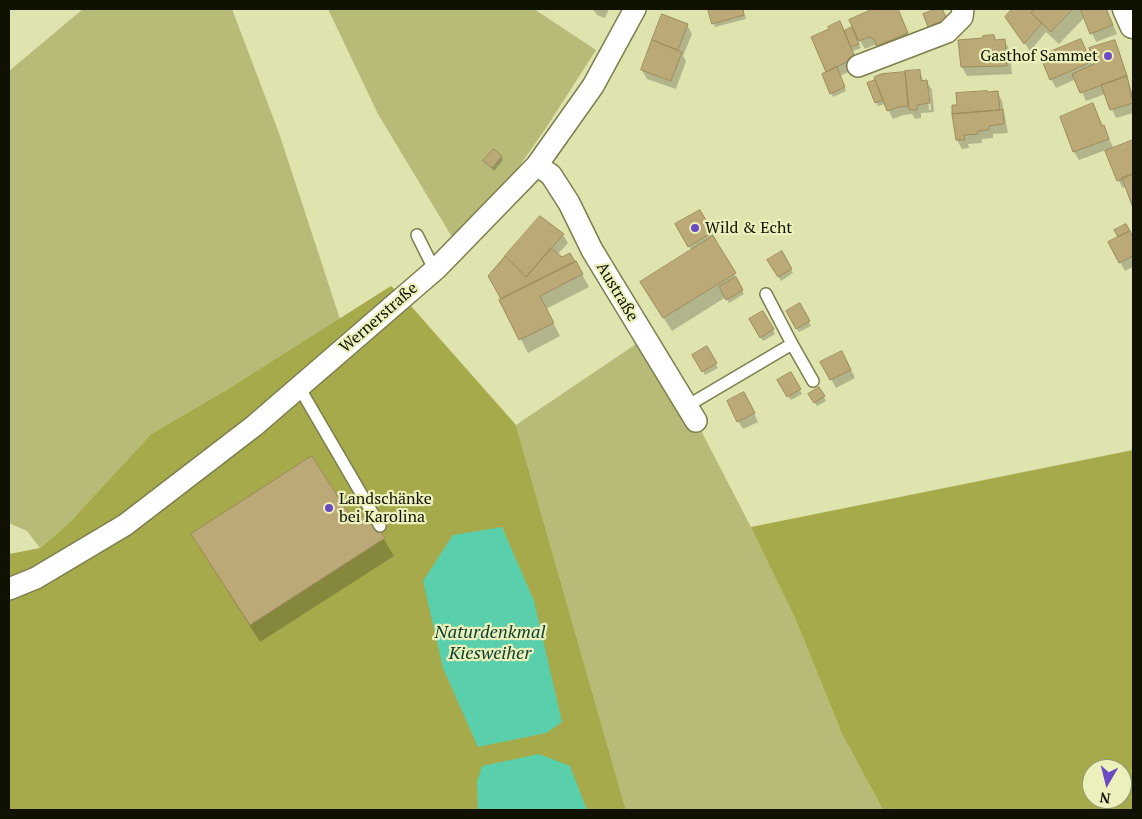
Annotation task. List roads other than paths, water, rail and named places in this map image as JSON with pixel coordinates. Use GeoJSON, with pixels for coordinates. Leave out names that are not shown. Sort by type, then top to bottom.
{"type":"FeatureCollection","features":[{"type":"Feature","properties":{"kind":"street","name":"Wernerstraße"},"geometry":{"type":"LineString","coordinates":[[9,589],[36,578],[60,565],[125,525],[254,426],[437,268],[537,165],[593,86],[635,9]]}},
{"type":"Feature","properties":{"kind":"street"},"geometry":{"type":"LineString","coordinates":[[858,66],[947,32],[962,17],[963,9]]}},
{"type":"Feature","properties":{"kind":"street"},"geometry":{"type":"LineString","coordinates":[[1126,9],[1133,25]]}},
{"type":"Feature","properties":{"kind":"street","name":"Austraße"},"geometry":{"type":"LineString","coordinates":[[537,165],[551,175],[569,203],[592,250],[692,413]]}},
{"type":"Feature","properties":{"kind":"lane"},"geometry":{"type":"LineString","coordinates":[[417,235],[430,261],[437,268]]}},
{"type":"Feature","properties":{"kind":"lane"},"geometry":{"type":"LineString","coordinates":[[766,294],[812,381]]}},
{"type":"Feature","properties":{"kind":"lane"},"geometry":{"type":"LineString","coordinates":[[692,413],[792,344]]}},
{"type":"Feature","properties":{"kind":"lane"},"geometry":{"type":"LineString","coordinates":[[299,387],[380,526]]}},
{"type":"Feature","properties":{"kind":"water","name":"Naturdenkmal Kiesweiher"},"geometry":{"type":"Polygon","coordinates":[[[502,527],[534,601],[562,722],[546,733],[478,747],[443,668],[423,581],[453,535],[502,527]]]}},
{"type":"Feature","properties":{"kind":"water"},"geometry":{"type":"Polygon","coordinates":[[[539,754],[570,766],[587,810],[478,810],[477,782],[482,766],[539,754]]]}},
{"type":"Feature","properties":{"kind":"place","name":"Gasthof Sammet"},"geometry":{"type":"Point","coordinates":[1108,56]}},
{"type":"Feature","properties":{"kind":"place","name":"Wild & Echt"},"geometry":{"type":"Point","coordinates":[695,228]}},
{"type":"Feature","properties":{"kind":"place","name":"Landschänke bei Karolina"},"geometry":{"type":"Point","coordinates":[329,508]}}]}
